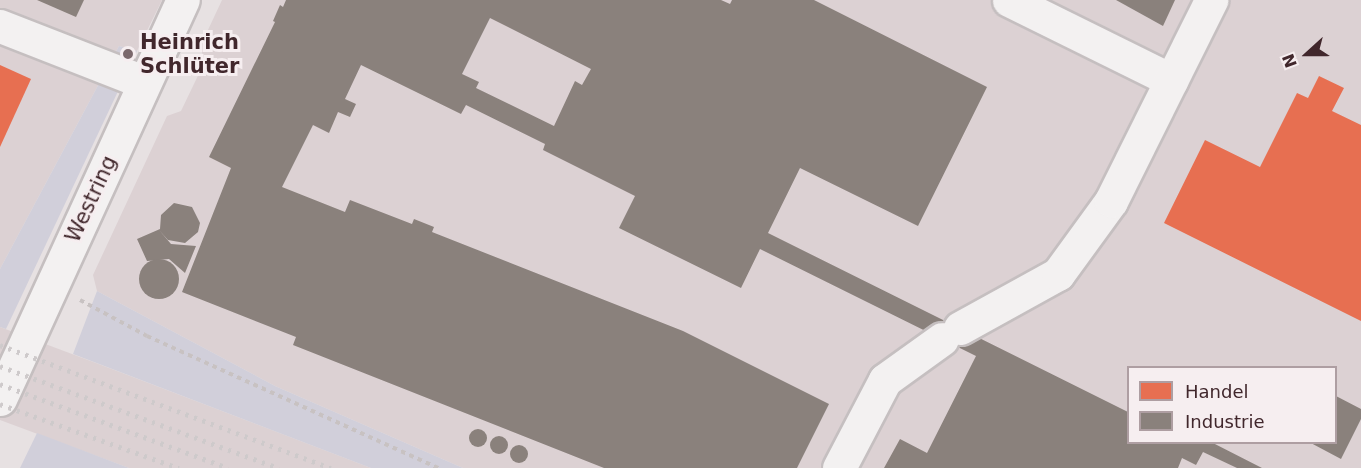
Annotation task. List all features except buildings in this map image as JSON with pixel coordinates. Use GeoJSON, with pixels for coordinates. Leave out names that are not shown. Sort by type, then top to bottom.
{"type":"FeatureCollection","features":[{"type":"Feature","properties":{"kind":"street","name":"Westring"},"geometry":{"type":"LineString","coordinates":[[0,399],[183,0]]}},
{"type":"Feature","properties":{"kind":"street"},"geometry":{"type":"LineString","coordinates":[[1009,0],[1171,80]]}},
{"type":"Feature","properties":{"kind":"street"},"geometry":{"type":"LineString","coordinates":[[839,468],[885,380],[951,334],[1058,274],[1111,201],[1211,0]]}},
{"type":"Feature","properties":{"kind":"street"},"geometry":{"type":"LineString","coordinates":[[0,26],[144,82]]}},
{"type":"Feature","properties":{"kind":"path"},"geometry":{"type":"LineString","coordinates":[[51,285],[147,336],[438,468]]}},
{"type":"Feature","properties":{"kind":"shaded area"},"geometry":{"type":"Polygon","coordinates":[[[0,0],[162,0],[137,51],[119,46],[0,269],[0,0]]]}},
{"type":"Feature","properties":{"kind":"shaded area"},"geometry":{"type":"Polygon","coordinates":[[[222,0],[1361,0],[1361,468],[463,468],[275,386],[97,291],[93,275],[167,116],[181,111],[205,61],[200,47],[222,0]]]}},
{"type":"Feature","properties":{"kind":"shaded area"},"geometry":{"type":"Polygon","coordinates":[[[119,46],[137,51],[6,329],[0,327],[0,269],[119,46]]]}},
{"type":"Feature","properties":{"kind":"shaded area"},"geometry":{"type":"Polygon","coordinates":[[[97,291],[275,386],[463,468],[371,468],[73,354],[97,291]]]}},
{"type":"Feature","properties":{"kind":"shaded area"},"geometry":{"type":"Polygon","coordinates":[[[0,327],[371,468],[129,468],[0,420],[0,327]]]}},
{"type":"Feature","properties":{"kind":"shaded area"},"geometry":{"type":"Polygon","coordinates":[[[37,433],[66,444],[129,468],[20,468],[37,433]]]}},
{"type":"Feature","properties":{"kind":"railway"},"geometry":{"type":"LineString","coordinates":[[0,345],[331,468]]}},
{"type":"Feature","properties":{"kind":"railway"},"geometry":{"type":"LineString","coordinates":[[0,366],[279,468]]}},
{"type":"Feature","properties":{"kind":"railway"},"geometry":{"type":"LineString","coordinates":[[0,384],[228,468]]}},
{"type":"Feature","properties":{"kind":"railway"},"geometry":{"type":"LineString","coordinates":[[0,404],[179,468]]}},
{"type":"Feature","properties":{"kind":"place","name":"Heinrich Schlüter"},"geometry":{"type":"Point","coordinates":[128,54]}}]}
